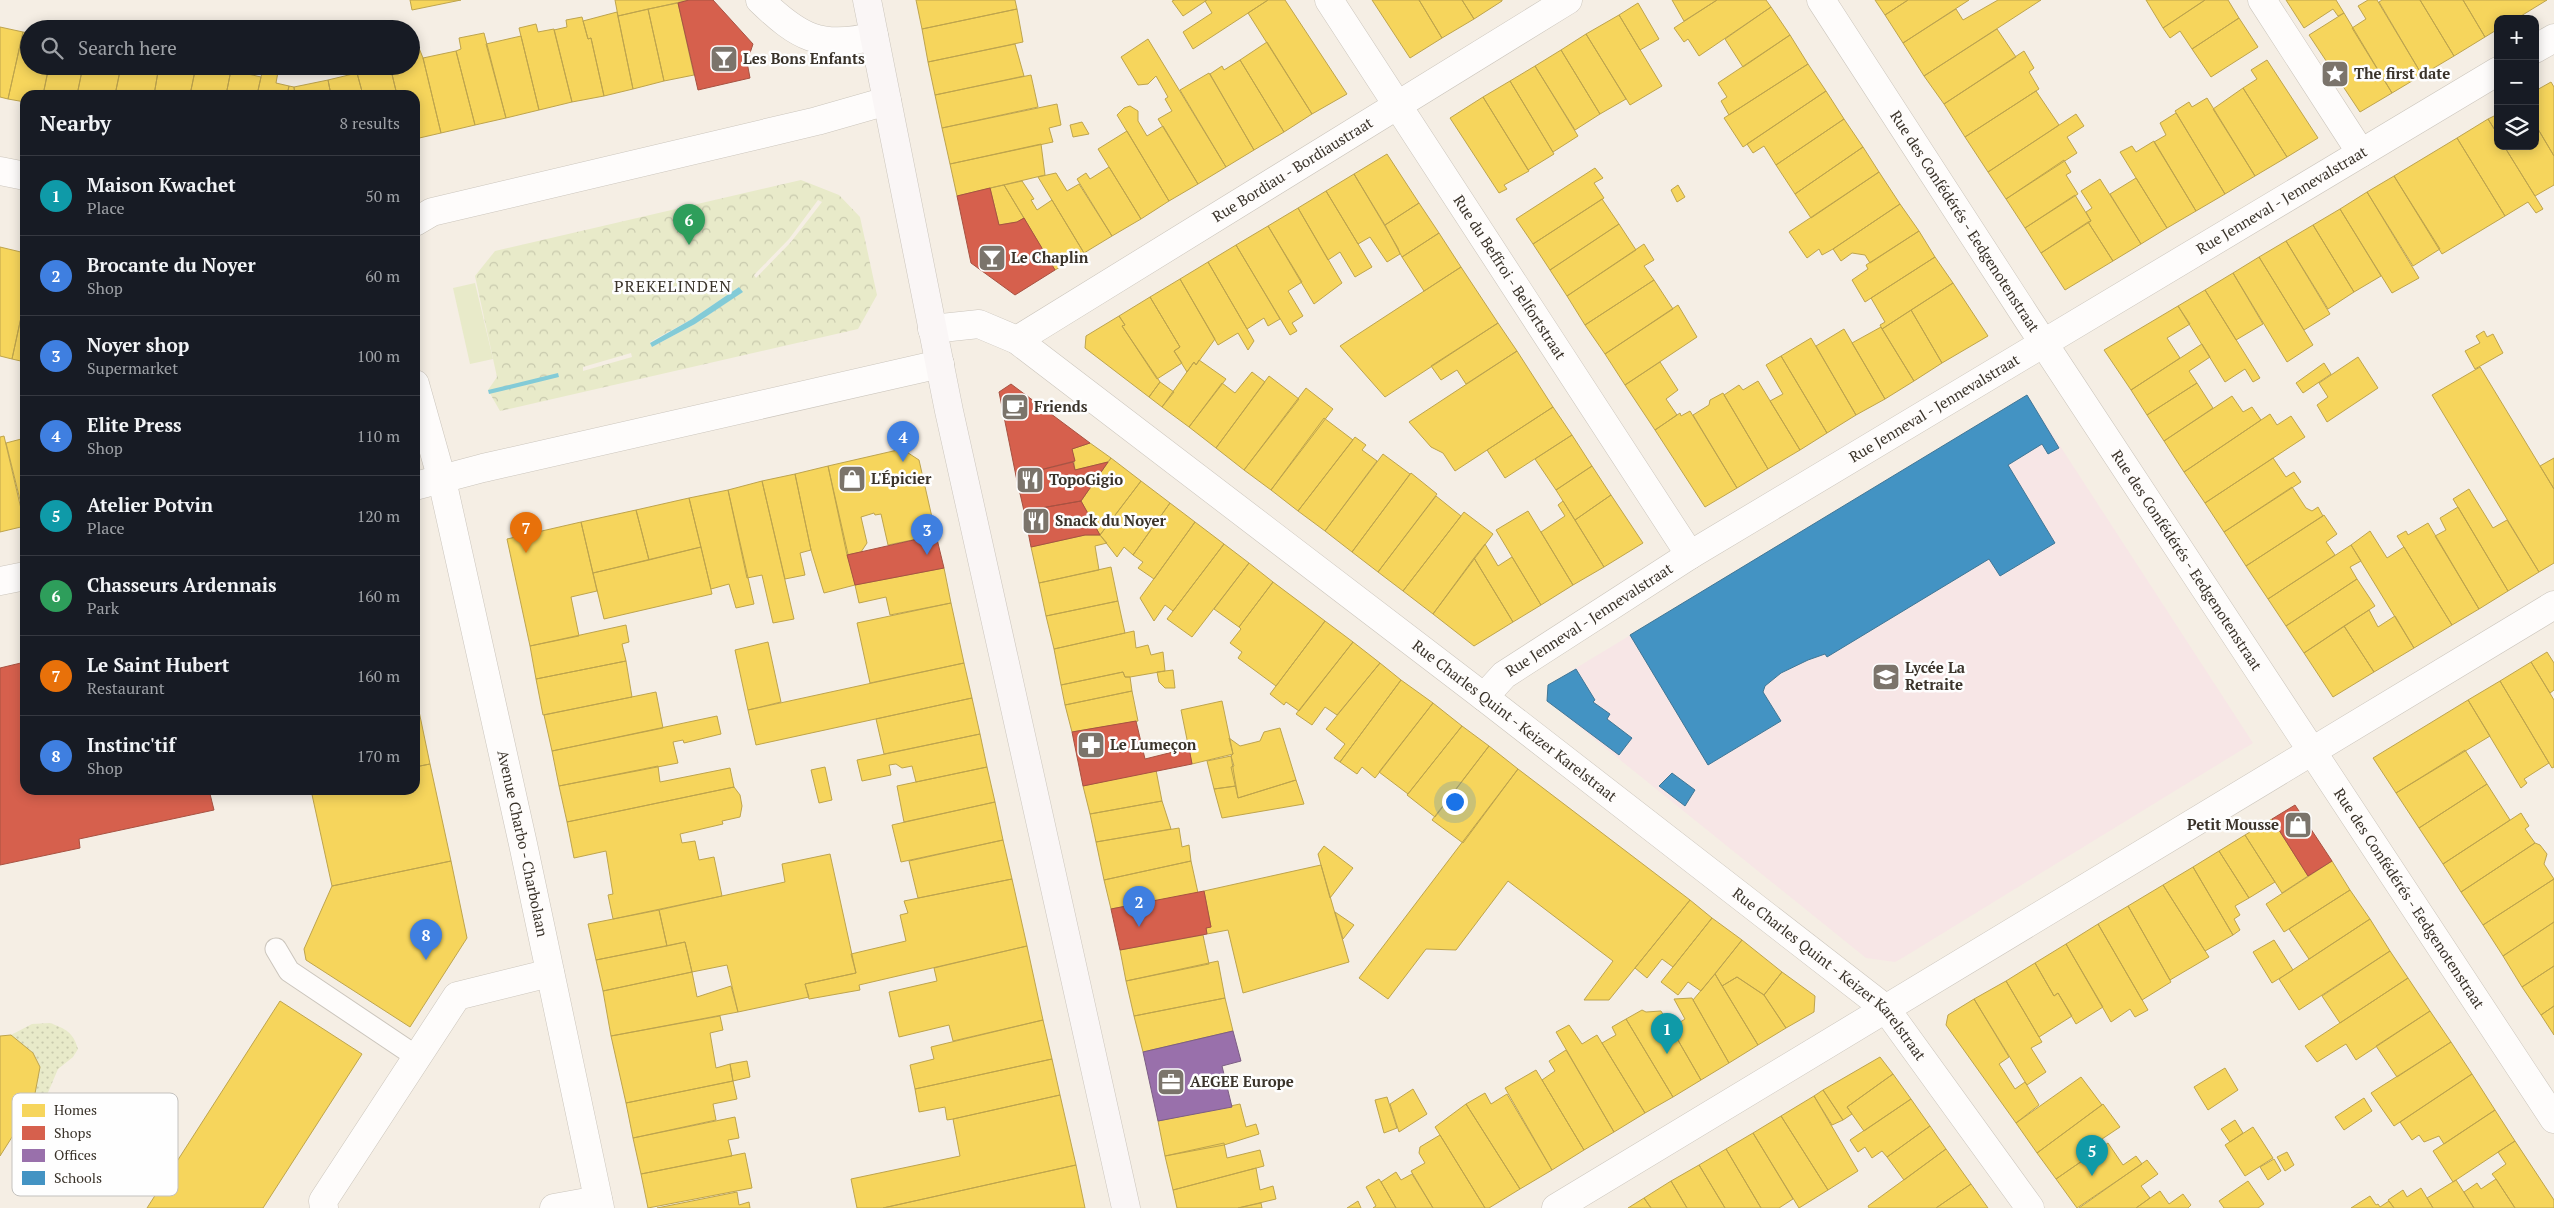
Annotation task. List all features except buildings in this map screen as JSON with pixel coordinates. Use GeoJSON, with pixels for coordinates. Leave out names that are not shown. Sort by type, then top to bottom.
{"type":"FeatureCollection","features":[{"type":"Feature","properties":{"kind":"street"},"geometry":{"type":"LineString","coordinates":[[760,0],[787,26],[814,38],[833,42],[851,42],[874,36]]}},
{"type":"Feature","properties":{"kind":"street"},"geometry":{"type":"LineString","coordinates":[[867,0],[932,329],[1126,1208]]}},
{"type":"Feature","properties":{"kind":"street","name":"Rue du Beffroi - Belfortstraat"},"geometry":{"type":"LineString","coordinates":[[1329,0],[1690,555]]}},
{"type":"Feature","properties":{"kind":"street","name":"Rue Bordiau - Bordiaustraat"},"geometry":{"type":"LineString","coordinates":[[1017,340],[1397,103],[1568,0]]}},
{"type":"Feature","properties":{"kind":"street","name":"Rue des Confédérés - Eedgenotenstraat"},"geometry":{"type":"LineString","coordinates":[[1821,0],[2554,1119]]}},
{"type":"Feature","properties":{"kind":"street"},"geometry":{"type":"LineString","coordinates":[[2262,0],[2361,153]]}},
{"type":"Feature","properties":{"kind":"street"},"geometry":{"type":"LineString","coordinates":[[2539,47],[2554,38]]}},
{"type":"Feature","properties":{"kind":"street","name":"Rue Jenneval - Jennevalstraat"},"geometry":{"type":"LineString","coordinates":[[1484,697],[1504,674],[1690,555],[2494,74]]}},
{"type":"Feature","properties":{"kind":"street"},"geometry":{"type":"LineString","coordinates":[[420,219],[432,212],[807,123],[887,101]]}},
{"type":"Feature","properties":{"kind":"street"},"geometry":{"type":"LineString","coordinates":[[0,171],[20,175]]}},
{"type":"Feature","properties":{"kind":"street","name":"Rue Charles Quint - Keizer Karelstraat"},"geometry":{"type":"LineString","coordinates":[[932,329],[979,324],[1017,340],[1484,697],[1886,1009],[2030,1208]]}},
{"type":"Feature","properties":{"kind":"street"},"geometry":{"type":"LineString","coordinates":[[420,485],[502,464],[940,364]]}},
{"type":"Feature","properties":{"kind":"street","name":"Avenue Charbo - Charbolaan"},"geometry":{"type":"LineString","coordinates":[[420,402],[442,480],[599,1204]]}},
{"type":"Feature","properties":{"kind":"street"},"geometry":{"type":"LineString","coordinates":[[0,581],[20,577]]}},
{"type":"Feature","properties":{"kind":"street"},"geometry":{"type":"LineString","coordinates":[[1556,1208],[2554,605]]}},
{"type":"Feature","properties":{"kind":"street"},"geometry":{"type":"LineString","coordinates":[[324,1208],[323,1201],[457,996],[550,973]]}},
{"type":"Feature","properties":{"kind":"street"},"geometry":{"type":"LineString","coordinates":[[554,1208],[599,1204]]}},
{"type":"Feature","properties":{"kind":"lane"},"geometry":{"type":"LineString","coordinates":[[276,949],[289,971],[417,1057]]}},
{"type":"Feature","properties":{"kind":"shaded area","name":"Lycée La Retraite"},"geometry":{"type":"Polygon","coordinates":[[[2027,395],[2253,743],[1895,962],[1866,958],[1547,701],[1548,685],[2027,395]]]}},
{"type":"Feature","properties":{"kind":"green space"},"geometry":{"type":"Polygon","coordinates":[[[801,180],[839,195],[860,217],[877,295],[858,329],[500,411],[488,390],[497,377],[475,276],[495,251],[801,180]],[[818,200],[789,239],[754,275],[756,278],[791,242],[822,202],[818,200]],[[739,287],[692,319],[650,342],[652,347],[695,324],[742,292],[739,287]],[[631,353],[583,367],[583,371],[632,357],[631,353]]]}},
{"type":"Feature","properties":{"kind":"green space"},"geometry":{"type":"Polygon","coordinates":[[[475,283],[493,359],[470,364],[453,288],[475,283]]]}},
{"type":"Feature","properties":{"kind":"green space"},"geometry":{"type":"Polygon","coordinates":[[[50,1023],[60,1027],[71,1035],[78,1049],[73,1057],[58,1069],[48,1093],[35,1093],[40,1067],[33,1053],[11,1035],[32,1024],[50,1023]]]}},
{"type":"Feature","properties":{"kind":"water"},"geometry":{"type":"Polygon","coordinates":[[[739,287],[743,292],[695,324],[652,347],[650,343],[692,319],[739,287]]]}},
{"type":"Feature","properties":{"kind":"water"},"geometry":{"type":"Polygon","coordinates":[[[558,373],[559,377],[489,394],[488,390],[558,373]]]}},
{"type":"Feature","properties":{"kind":"place","name":"Les Bons Enfants"},"geometry":{"type":"Point","coordinates":[724,59]}},
{"type":"Feature","properties":{"kind":"place","name":"The first date"},"geometry":{"type":"Point","coordinates":[2335,74]}},
{"type":"Feature","properties":{"kind":"place","name":"Chasseurs Ardennais"},"geometry":{"type":"Point","coordinates":[689,245]}},
{"type":"Feature","properties":{"kind":"place","name":"Le Chaplin"},"geometry":{"type":"Point","coordinates":[992,258]}},
{"type":"Feature","properties":{"kind":"place","name":"Friends"},"geometry":{"type":"Point","coordinates":[1015,407]}},
{"type":"Feature","properties":{"kind":"place","name":"Elite Press"},"geometry":{"type":"Point","coordinates":[903,462]}},
{"type":"Feature","properties":{"kind":"place","name":"L'Épicier"},"geometry":{"type":"Point","coordinates":[852,479]}},
{"type":"Feature","properties":{"kind":"place","name":"TopoGigio"},"geometry":{"type":"Point","coordinates":[1030,480]}},
{"type":"Feature","properties":{"kind":"place","name":"Snack du Noyer"},"geometry":{"type":"Point","coordinates":[1036,521]}},
{"type":"Feature","properties":{"kind":"place","name":"Le Saint Hubert"},"geometry":{"type":"Point","coordinates":[526,553]}},
{"type":"Feature","properties":{"kind":"place","name":"Noyer shop"},"geometry":{"type":"Point","coordinates":[927,555]}},
{"type":"Feature","properties":{"kind":"place","name":"Lycée La Retraite"},"geometry":{"type":"Point","coordinates":[1886,677]}},
{"type":"Feature","properties":{"kind":"place","name":"Le Lumeçon"},"geometry":{"type":"Point","coordinates":[1091,745]}},
{"type":"Feature","properties":{"kind":"place","name":"Petit Mousse"},"geometry":{"type":"Point","coordinates":[2298,825]}},
{"type":"Feature","properties":{"kind":"place","name":"Brocante du Noyer"},"geometry":{"type":"Point","coordinates":[1139,927]}},
{"type":"Feature","properties":{"kind":"place","name":"Instinc'tif"},"geometry":{"type":"Point","coordinates":[426,960]}},
{"type":"Feature","properties":{"kind":"place","name":"Maison Kwachet"},"geometry":{"type":"Point","coordinates":[1667,1054]}},
{"type":"Feature","properties":{"kind":"place","name":"AEGEE Europe"},"geometry":{"type":"Point","coordinates":[1171,1082]}},
{"type":"Feature","properties":{"kind":"place","name":"Atelier Potvin"},"geometry":{"type":"Point","coordinates":[2092,1176]}},
{"type":"Feature","properties":{"kind":"district","name":"PREKELINDEN"},"geometry":{"type":"Point","coordinates":[673,286]}}]}
